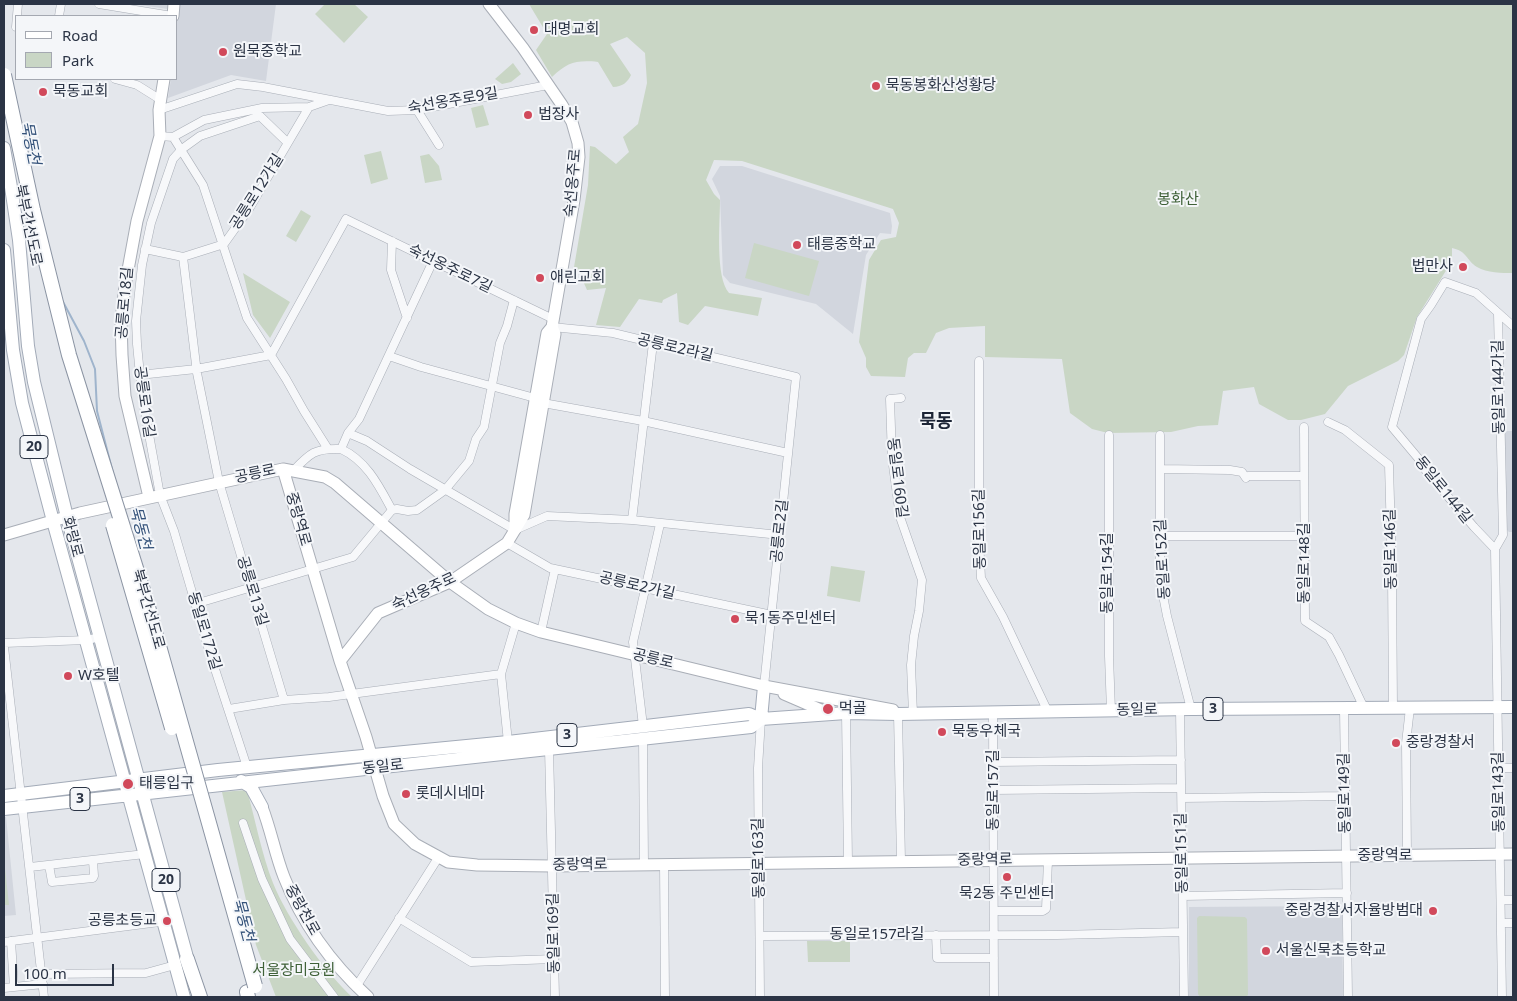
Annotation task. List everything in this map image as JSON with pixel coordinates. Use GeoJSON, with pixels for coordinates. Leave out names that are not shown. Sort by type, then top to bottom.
{"type":"FeatureCollection","features":[{"type":"Feature","properties":{"kind":"highway","name":"북부간선도로"},"geometry":{"type":"LineString","coordinates":[[4,75],[33,210],[67,347],[146,600],[257,997]]}},
{"type":"Feature","properties":{"kind":"highway","name":"북부간선도로"},"geometry":{"type":"LineString","coordinates":[[4,114],[41,288],[186,776],[248,997]]}},
{"type":"Feature","properties":{"kind":"highway"},"geometry":{"type":"LineString","coordinates":[[181,962],[198,997]]}},
{"type":"Feature","properties":{"kind":"main road","name":"화랑로"},"geometry":{"type":"LineString","coordinates":[[4,148],[12,187],[19,240],[29,355],[34,382],[67,517],[176,919],[184,997]]}},
{"type":"Feature","properties":{"kind":"main road","name":"화랑로"},"geometry":{"type":"LineString","coordinates":[[4,250],[13,350],[21,394],[53,522],[126,781],[163,922],[181,962]]}},
{"type":"Feature","properties":{"kind":"main road"},"geometry":{"type":"LineString","coordinates":[[761,719],[764,686]]}},
{"type":"Feature","properties":{"kind":"main road","name":"동일로"},"geometry":{"type":"LineString","coordinates":[[4,809],[222,784],[373,762],[500,747],[542,746],[727,723],[749,714],[761,719],[828,713],[913,714],[1186,709],[1513,707]]}},
{"type":"Feature","properties":{"kind":"main road","name":"동일로"},"geometry":{"type":"LineString","coordinates":[[500,747],[542,746]]}},
{"type":"Feature","properties":{"kind":"main road","name":"동일로"},"geometry":{"type":"LineString","coordinates":[[4,796],[247,767],[373,762]]}},
{"type":"Feature","properties":{"kind":"main road"},"geometry":{"type":"LineString","coordinates":[[262,807],[262,792],[266,778]]}},
{"type":"Feature","properties":{"kind":"main road"},"geometry":{"type":"LineString","coordinates":[[241,781],[252,786],[262,807]]}},
{"type":"Feature","properties":{"kind":"street"},"geometry":{"type":"LineString","coordinates":[[99,4],[130,13],[158,15]]}},
{"type":"Feature","properties":{"kind":"street","name":"숙선옹주로"},"geometry":{"type":"LineString","coordinates":[[340,661],[378,613],[450,582],[507,543],[516,530],[515,514],[539,401],[547,333],[553,323],[574,200],[579,157],[572,122],[562,105],[489,4]]}},
{"type":"Feature","properties":{"kind":"street"},"geometry":{"type":"LineString","coordinates":[[121,80],[137,85],[160,105]]}},
{"type":"Feature","properties":{"kind":"street","name":"공릉로18길"},"geometry":{"type":"LineString","coordinates":[[151,497],[125,396],[121,320],[136,220],[160,136],[160,105],[164,80]]}},
{"type":"Feature","properties":{"kind":"street","name":"숙선옹주로9길"},"geometry":{"type":"LineString","coordinates":[[160,105],[237,84],[264,86],[388,111],[417,110],[548,85]]}},
{"type":"Feature","properties":{"kind":"street","name":"숙선옹주로9길"},"geometry":{"type":"LineString","coordinates":[[309,107],[329,100]]}},
{"type":"Feature","properties":{"kind":"street"},"geometry":{"type":"LineString","coordinates":[[160,136],[174,137],[204,120],[262,108],[309,107]]}},
{"type":"Feature","properties":{"kind":"street"},"geometry":{"type":"LineString","coordinates":[[287,142],[309,107]]}},
{"type":"Feature","properties":{"kind":"street"},"geometry":{"type":"LineString","coordinates":[[417,110],[439,144]]}},
{"type":"Feature","properties":{"kind":"street","name":"공릉로12가길"},"geometry":{"type":"LineString","coordinates":[[182,149],[200,136],[260,116],[287,142],[249,209],[224,244]]}},
{"type":"Feature","properties":{"kind":"street","name":"공릉로12가길"},"geometry":{"type":"LineString","coordinates":[[174,137],[204,185],[247,318],[328,449]]}},
{"type":"Feature","properties":{"kind":"street","name":"공릉로16길"},"geometry":{"type":"LineString","coordinates":[[151,497],[136,321],[145,248],[154,212],[173,159],[182,149]]}},
{"type":"Feature","properties":{"kind":"street","name":"숙선옹주로7길"},"geometry":{"type":"LineString","coordinates":[[271,355],[346,219],[514,300],[553,323]]}},
{"type":"Feature","properties":{"kind":"street"},"geometry":{"type":"LineString","coordinates":[[392,241],[391,270],[407,318]]}},
{"type":"Feature","properties":{"kind":"street"},"geometry":{"type":"LineString","coordinates":[[145,248],[183,257],[224,244]]}},
{"type":"Feature","properties":{"kind":"street","name":"공릉로13길"},"geometry":{"type":"LineString","coordinates":[[183,257],[196,369],[219,482],[284,700]]}},
{"type":"Feature","properties":{"kind":"street"},"geometry":{"type":"LineString","coordinates":[[341,449],[348,433],[359,419],[433,261]]}},
{"type":"Feature","properties":{"kind":"street","name":"동일로144길"},"geometry":{"type":"LineString","coordinates":[[1495,549],[1426,471],[1418,458],[1392,427],[1420,319],[1445,282],[1476,293],[1498,314]]}},
{"type":"Feature","properties":{"kind":"street"},"geometry":{"type":"LineString","coordinates":[[195,604],[353,557],[392,510],[416,510],[445,490],[469,461],[476,439],[484,427],[500,343],[514,300]]}},
{"type":"Feature","properties":{"kind":"street"},"geometry":{"type":"LineString","coordinates":[[1498,314],[1513,326]]}},
{"type":"Feature","properties":{"kind":"street","name":"동일로144가길"},"geometry":{"type":"LineString","coordinates":[[1495,549],[1503,535],[1498,314]]}},
{"type":"Feature","properties":{"kind":"street","name":"공릉로2라길"},"geometry":{"type":"LineString","coordinates":[[553,323],[613,333],[796,377]]}},
{"type":"Feature","properties":{"kind":"street"},"geometry":{"type":"LineString","coordinates":[[632,520],[653,343]]}},
{"type":"Feature","properties":{"kind":"street"},"geometry":{"type":"LineString","coordinates":[[140,375],[196,369],[271,355]]}},
{"type":"Feature","properties":{"kind":"street"},"geometry":{"type":"LineString","coordinates":[[389,356],[539,401],[643,421],[788,453]]}},
{"type":"Feature","properties":{"kind":"street","name":"동일로156길"},"geometry":{"type":"LineString","coordinates":[[978,361],[981,578],[1003,617],[1048,712]]}},
{"type":"Feature","properties":{"kind":"street","name":"공릉로2길"},"geometry":{"type":"LineString","coordinates":[[764,686],[796,377]]}},
{"type":"Feature","properties":{"kind":"street","name":"동일로160길"},"geometry":{"type":"LineString","coordinates":[[901,398],[890,399],[895,485],[900,517],[922,580],[920,611],[914,636],[911,665],[913,714]]}},
{"type":"Feature","properties":{"kind":"street","name":"동일로146길"},"geometry":{"type":"LineString","coordinates":[[1328,422],[1345,430],[1390,465],[1393,708]]}},
{"type":"Feature","properties":{"kind":"street","name":"동일로148길"},"geometry":{"type":"LineString","coordinates":[[1304,427],[1305,622],[1329,637],[1340,655],[1364,708]]}},
{"type":"Feature","properties":{"kind":"street"},"geometry":{"type":"LineString","coordinates":[[348,433],[367,441],[445,490],[516,530],[547,516],[632,520],[780,535]]}},
{"type":"Feature","properties":{"kind":"street","name":"동일로154길"},"geometry":{"type":"LineString","coordinates":[[1109,435],[1108,656],[1112,711]]}},
{"type":"Feature","properties":{"kind":"street","name":"동일로152길"},"geometry":{"type":"LineString","coordinates":[[1160,435],[1160,580],[1186,709]]}},
{"type":"Feature","properties":{"kind":"street"},"geometry":{"type":"LineString","coordinates":[[288,470],[309,453],[328,449],[341,449],[365,466],[392,510]]}},
{"type":"Feature","properties":{"kind":"street"},"geometry":{"type":"LineString","coordinates":[[1160,469],[1230,470],[1242,472],[1246,478],[1248,476],[1304,476]]}},
{"type":"Feature","properties":{"kind":"street","name":"공릉로"},"geometry":{"type":"LineString","coordinates":[[67,517],[219,482],[288,470],[325,477],[335,483],[450,582],[488,609],[516,623],[541,632],[764,686],[913,714]]}},
{"type":"Feature","properties":{"kind":"street","name":"중랑역로"},"geometry":{"type":"LineString","coordinates":[[288,470],[312,569],[385,804],[394,824],[414,844],[448,862],[553,866],[1513,854]]}},
{"type":"Feature","properties":{"kind":"street","name":"동일로172길"},"geometry":{"type":"LineString","coordinates":[[151,497],[174,531],[195,604],[247,767]]}},
{"type":"Feature","properties":{"kind":"street"},"geometry":{"type":"LineString","coordinates":[[4,535],[67,517]]}},
{"type":"Feature","properties":{"kind":"street"},"geometry":{"type":"LineString","coordinates":[[644,864],[643,732],[633,642],[660,524]]}},
{"type":"Feature","properties":{"kind":"street"},"geometry":{"type":"LineString","coordinates":[[1160,536],[1305,536]]}},
{"type":"Feature","properties":{"kind":"street","name":"공릉로2가길"},"geometry":{"type":"LineString","coordinates":[[507,543],[550,568],[772,615]]}},
{"type":"Feature","properties":{"kind":"street"},"geometry":{"type":"LineString","coordinates":[[1495,549],[1498,708]]}},
{"type":"Feature","properties":{"kind":"street"},"geometry":{"type":"LineString","coordinates":[[541,632],[555,569]]}},
{"type":"Feature","properties":{"kind":"street"},"geometry":{"type":"LineString","coordinates":[[500,747],[501,674],[516,623]]}},
{"type":"Feature","properties":{"kind":"street"},"geometry":{"type":"LineString","coordinates":[[44,997],[14,733],[7,704],[4,645],[87,640],[100,637]]}},
{"type":"Feature","properties":{"kind":"street"},"geometry":{"type":"LineString","coordinates":[[229,709],[284,700],[329,697],[501,674]]}},
{"type":"Feature","properties":{"kind":"street","name":"공릉로"},"geometry":{"type":"LineString","coordinates":[[764,686],[828,713]]}},
{"type":"Feature","properties":{"kind":"street"},"geometry":{"type":"LineString","coordinates":[[1407,856],[1406,743],[1410,708]]}},
{"type":"Feature","properties":{"kind":"street","name":"동일로143길"},"geometry":{"type":"LineString","coordinates":[[1498,708],[1502,997]]}},
{"type":"Feature","properties":{"kind":"street","name":"동일로151길"},"geometry":{"type":"LineString","coordinates":[[1184,997],[1181,760],[1186,709]]}},
{"type":"Feature","properties":{"kind":"street","name":"동일로149길"},"geometry":{"type":"LineString","coordinates":[[1344,709],[1348,997]]}},
{"type":"Feature","properties":{"kind":"street"},"geometry":{"type":"LineString","coordinates":[[846,713],[848,862]]}},
{"type":"Feature","properties":{"kind":"street","name":"동일로157길"},"geometry":{"type":"LineString","coordinates":[[993,713],[994,997]]}},
{"type":"Feature","properties":{"kind":"street"},"geometry":{"type":"LineString","coordinates":[[898,714],[901,861]]}},
{"type":"Feature","properties":{"kind":"street","name":"동일로163길"},"geometry":{"type":"LineString","coordinates":[[760,997],[758,768],[761,719]]}},
{"type":"Feature","properties":{"kind":"street"},"geometry":{"type":"LineString","coordinates":[[4,734],[14,733]]}},
{"type":"Feature","properties":{"kind":"street","name":"동일로169길"},"geometry":{"type":"LineString","coordinates":[[542,746],[553,866],[555,997]]}},
{"type":"Feature","properties":{"kind":"street"},"geometry":{"type":"LineString","coordinates":[[993,762],[1181,760]]}},
{"type":"Feature","properties":{"kind":"street"},"geometry":{"type":"LineString","coordinates":[[1499,768],[1513,768]]}},
{"type":"Feature","properties":{"kind":"street"},"geometry":{"type":"LineString","coordinates":[[994,790],[1181,788]]}},
{"type":"Feature","properties":{"kind":"street"},"geometry":{"type":"LineString","coordinates":[[1182,798],[1345,796]]}},
{"type":"Feature","properties":{"kind":"street","name":"중랑천로"},"geometry":{"type":"LineString","coordinates":[[262,807],[276,856],[302,915],[321,944],[356,987],[368,997]]}},
{"type":"Feature","properties":{"kind":"street"},"geometry":{"type":"LineString","coordinates":[[243,823],[262,880],[283,925],[295,945],[334,997]]}},
{"type":"Feature","properties":{"kind":"street"},"geometry":{"type":"LineString","coordinates":[[30,868],[145,854]]}},
{"type":"Feature","properties":{"kind":"street"},"geometry":{"type":"LineString","coordinates":[[356,987],[438,858]]}},
{"type":"Feature","properties":{"kind":"street"},"geometry":{"type":"LineString","coordinates":[[49,865],[50,880],[53,882],[93,878],[93,860]]}},
{"type":"Feature","properties":{"kind":"street"},"geometry":{"type":"LineString","coordinates":[[994,912],[1046,909],[1048,860]]}},
{"type":"Feature","properties":{"kind":"street"},"geometry":{"type":"LineString","coordinates":[[664,864],[665,997]]}},
{"type":"Feature","properties":{"kind":"street"},"geometry":{"type":"LineString","coordinates":[[1183,896],[1347,893]]}},
{"type":"Feature","properties":{"kind":"street"},"geometry":{"type":"LineString","coordinates":[[1501,900],[1513,900]]}},
{"type":"Feature","properties":{"kind":"street"},"geometry":{"type":"LineString","coordinates":[[400,918],[471,962],[554,959]]}},
{"type":"Feature","properties":{"kind":"street"},"geometry":{"type":"LineString","coordinates":[[14,987],[7,942],[176,919]]}},
{"type":"Feature","properties":{"kind":"street"},"geometry":{"type":"LineString","coordinates":[[1501,924],[1513,923]]}},
{"type":"Feature","properties":{"kind":"street","name":"동일로157라길"},"geometry":{"type":"LineString","coordinates":[[760,936],[1183,932]]}},
{"type":"Feature","properties":{"kind":"street"},"geometry":{"type":"LineString","coordinates":[[936,935],[937,958],[994,958]]}},
{"type":"Feature","properties":{"kind":"street"},"geometry":{"type":"LineString","coordinates":[[42,974],[146,973],[181,962]]}},
{"type":"Feature","properties":{"kind":"street"},"geometry":{"type":"LineString","coordinates":[[4,988],[43,984]]}},
{"type":"Feature","properties":{"kind":"shaded area"},"geometry":{"type":"Polygon","coordinates":[[[134,4],[169,4],[168,9],[134,4]]]}},
{"type":"Feature","properties":{"kind":"shaded area","name":"원묵중학교"},"geometry":{"type":"Polygon","coordinates":[[[179,4],[276,4],[266,81],[231,75],[168,98],[171,80],[178,80],[179,4]]]}},
{"type":"Feature","properties":{"kind":"shaded area","name":"태릉중학교"},"geometry":{"type":"Polygon","coordinates":[[[720,166],[742,166],[890,213],[891,234],[880,233],[866,255],[853,334],[816,304],[730,283],[723,275],[720,196],[712,179],[720,166]]]}},
{"type":"Feature","properties":{"kind":"shaded area"},"geometry":{"type":"Polygon","coordinates":[[[1506,431],[1513,431],[1513,532],[1509,532],[1506,529],[1504,433],[1506,431]]]}},
{"type":"Feature","properties":{"kind":"shaded area"},"geometry":{"type":"Polygon","coordinates":[[[4,817],[6,817],[16,915],[4,916],[4,817]]]}},
{"type":"Feature","properties":{"kind":"shaded area","name":"서울신묵초등학교"},"geometry":{"type":"Polygon","coordinates":[[[1342,906],[1342,997],[1189,997],[1189,907],[1342,906]]]}},
{"type":"Feature","properties":{"kind":"green space"},"geometry":{"type":"Polygon","coordinates":[[[325,4],[354,4],[368,17],[344,43],[315,14],[325,4]]]}},
{"type":"Feature","properties":{"kind":"green space","name":"봉화산"},"geometry":{"type":"Polygon","coordinates":[[[529,4],[1513,4],[1513,273],[1481,269],[1473,264],[1464,253],[1452,248],[1452,261],[1417,317],[1404,355],[1398,361],[1348,386],[1325,414],[1301,420],[1288,420],[1259,404],[1254,387],[1223,391],[1218,425],[1198,426],[1171,432],[1108,433],[1092,429],[1070,413],[1062,359],[985,357],[985,326],[949,328],[936,333],[926,353],[914,353],[908,358],[905,377],[871,376],[866,367],[866,358],[859,342],[869,260],[881,240],[896,237],[899,223],[893,209],[742,161],[714,160],[706,180],[720,200],[719,249],[722,275],[729,293],[762,298],[758,316],[705,306],[688,325],[679,322],[677,293],[663,300],[662,303],[639,299],[620,327],[596,325],[606,288],[587,290],[579,272],[573,273],[588,185],[590,146],[595,147],[616,164],[629,152],[623,137],[638,124],[647,83],[645,53],[627,37],[610,44],[631,75],[626,82],[619,86],[613,87],[598,62],[584,61],[573,63],[552,77],[536,50],[547,34],[529,4]]]}},
{"type":"Feature","properties":{"kind":"green space"},"geometry":{"type":"Polygon","coordinates":[[[513,63],[521,74],[511,82],[502,84],[495,79],[513,63]]]}},
{"type":"Feature","properties":{"kind":"green space"},"geometry":{"type":"Polygon","coordinates":[[[483,105],[489,125],[476,128],[471,108],[483,105]]]}},
{"type":"Feature","properties":{"kind":"green space"},"geometry":{"type":"Polygon","coordinates":[[[381,151],[388,179],[371,184],[364,155],[381,151]]]}},
{"type":"Feature","properties":{"kind":"green space"},"geometry":{"type":"Polygon","coordinates":[[[429,154],[439,166],[442,180],[425,183],[420,156],[429,154]]]}},
{"type":"Feature","properties":{"kind":"green space"},"geometry":{"type":"Polygon","coordinates":[[[301,210],[311,216],[296,242],[286,236],[301,210]]]}},
{"type":"Feature","properties":{"kind":"green space"},"geometry":{"type":"Polygon","coordinates":[[[754,243],[819,261],[809,296],[745,278],[754,243]]]}},
{"type":"Feature","properties":{"kind":"green space"},"geometry":{"type":"Polygon","coordinates":[[[243,273],[290,302],[270,338],[253,315],[243,273]]]}},
{"type":"Feature","properties":{"kind":"green space"},"geometry":{"type":"Polygon","coordinates":[[[831,566],[865,571],[860,602],[827,596],[831,566]]]}},
{"type":"Feature","properties":{"kind":"green space","name":"서울장미공원"},"geometry":{"type":"Polygon","coordinates":[[[247,790],[265,861],[279,897],[318,959],[352,997],[276,997],[256,945],[222,792],[247,790]]]}},
{"type":"Feature","properties":{"kind":"green space"},"geometry":{"type":"Polygon","coordinates":[[[4,859],[9,905],[4,905],[4,859]]]}},
{"type":"Feature","properties":{"kind":"green space"},"geometry":{"type":"Polygon","coordinates":[[[1199,916],[1245,917],[1247,919],[1248,995],[1246,997],[1200,997],[1198,994],[1197,918],[1199,916]]]}},
{"type":"Feature","properties":{"kind":"green space"},"geometry":{"type":"Polygon","coordinates":[[[807,941],[850,941],[850,962],[808,962],[807,941]]]}},
{"type":"Feature","properties":{"kind":"waterway","name":"묵동천"},"geometry":{"type":"LineString","coordinates":[[62,300],[84,341],[95,369],[97,411],[113,473]]}},
{"type":"Feature","properties":{"kind":"place","name":"대명교회"},"geometry":{"type":"Point","coordinates":[534,30]}},
{"type":"Feature","properties":{"kind":"place","name":"원묵중학교"},"geometry":{"type":"Point","coordinates":[223,52]}},
{"type":"Feature","properties":{"kind":"place","name":"묵동봉화산성황당"},"geometry":{"type":"Point","coordinates":[876,86]}},
{"type":"Feature","properties":{"kind":"place","name":"묵동교회"},"geometry":{"type":"Point","coordinates":[43,92]}},
{"type":"Feature","properties":{"kind":"place","name":"법장사"},"geometry":{"type":"Point","coordinates":[528,115]}},
{"type":"Feature","properties":{"kind":"place","name":"태릉중학교"},"geometry":{"type":"Point","coordinates":[797,245]}},
{"type":"Feature","properties":{"kind":"place","name":"법만사"},"geometry":{"type":"Point","coordinates":[1463,267]}},
{"type":"Feature","properties":{"kind":"place","name":"애린교회"},"geometry":{"type":"Point","coordinates":[540,278]}},
{"type":"Feature","properties":{"kind":"place","name":"묵1동주민센터"},"geometry":{"type":"Point","coordinates":[735,619]}},
{"type":"Feature","properties":{"kind":"place","name":"W호텔"},"geometry":{"type":"Point","coordinates":[68,676]}},
{"type":"Feature","properties":{"kind":"place","name":"먹골"},"geometry":{"type":"Point","coordinates":[828,709]}},
{"type":"Feature","properties":{"kind":"place","name":"묵동우체국"},"geometry":{"type":"Point","coordinates":[942,732]}},
{"type":"Feature","properties":{"kind":"place","name":"중랑경찰서"},"geometry":{"type":"Point","coordinates":[1396,743]}},
{"type":"Feature","properties":{"kind":"place","name":"태릉입구"},"geometry":{"type":"Point","coordinates":[128,784]}},
{"type":"Feature","properties":{"kind":"place","name":"롯데시네마"},"geometry":{"type":"Point","coordinates":[406,794]}},
{"type":"Feature","properties":{"kind":"place","name":"묵2동 주민센터"},"geometry":{"type":"Point","coordinates":[1007,877]}},
{"type":"Feature","properties":{"kind":"place","name":"중랑경찰서자율방범대"},"geometry":{"type":"Point","coordinates":[1433,911]}},
{"type":"Feature","properties":{"kind":"place","name":"공릉초등교"},"geometry":{"type":"Point","coordinates":[167,921]}},
{"type":"Feature","properties":{"kind":"place","name":"서울신묵초등학교"},"geometry":{"type":"Point","coordinates":[1266,951]}},
{"type":"Feature","properties":{"kind":"district","name":"묵동"},"geometry":{"type":"Point","coordinates":[936,422]}}]}
